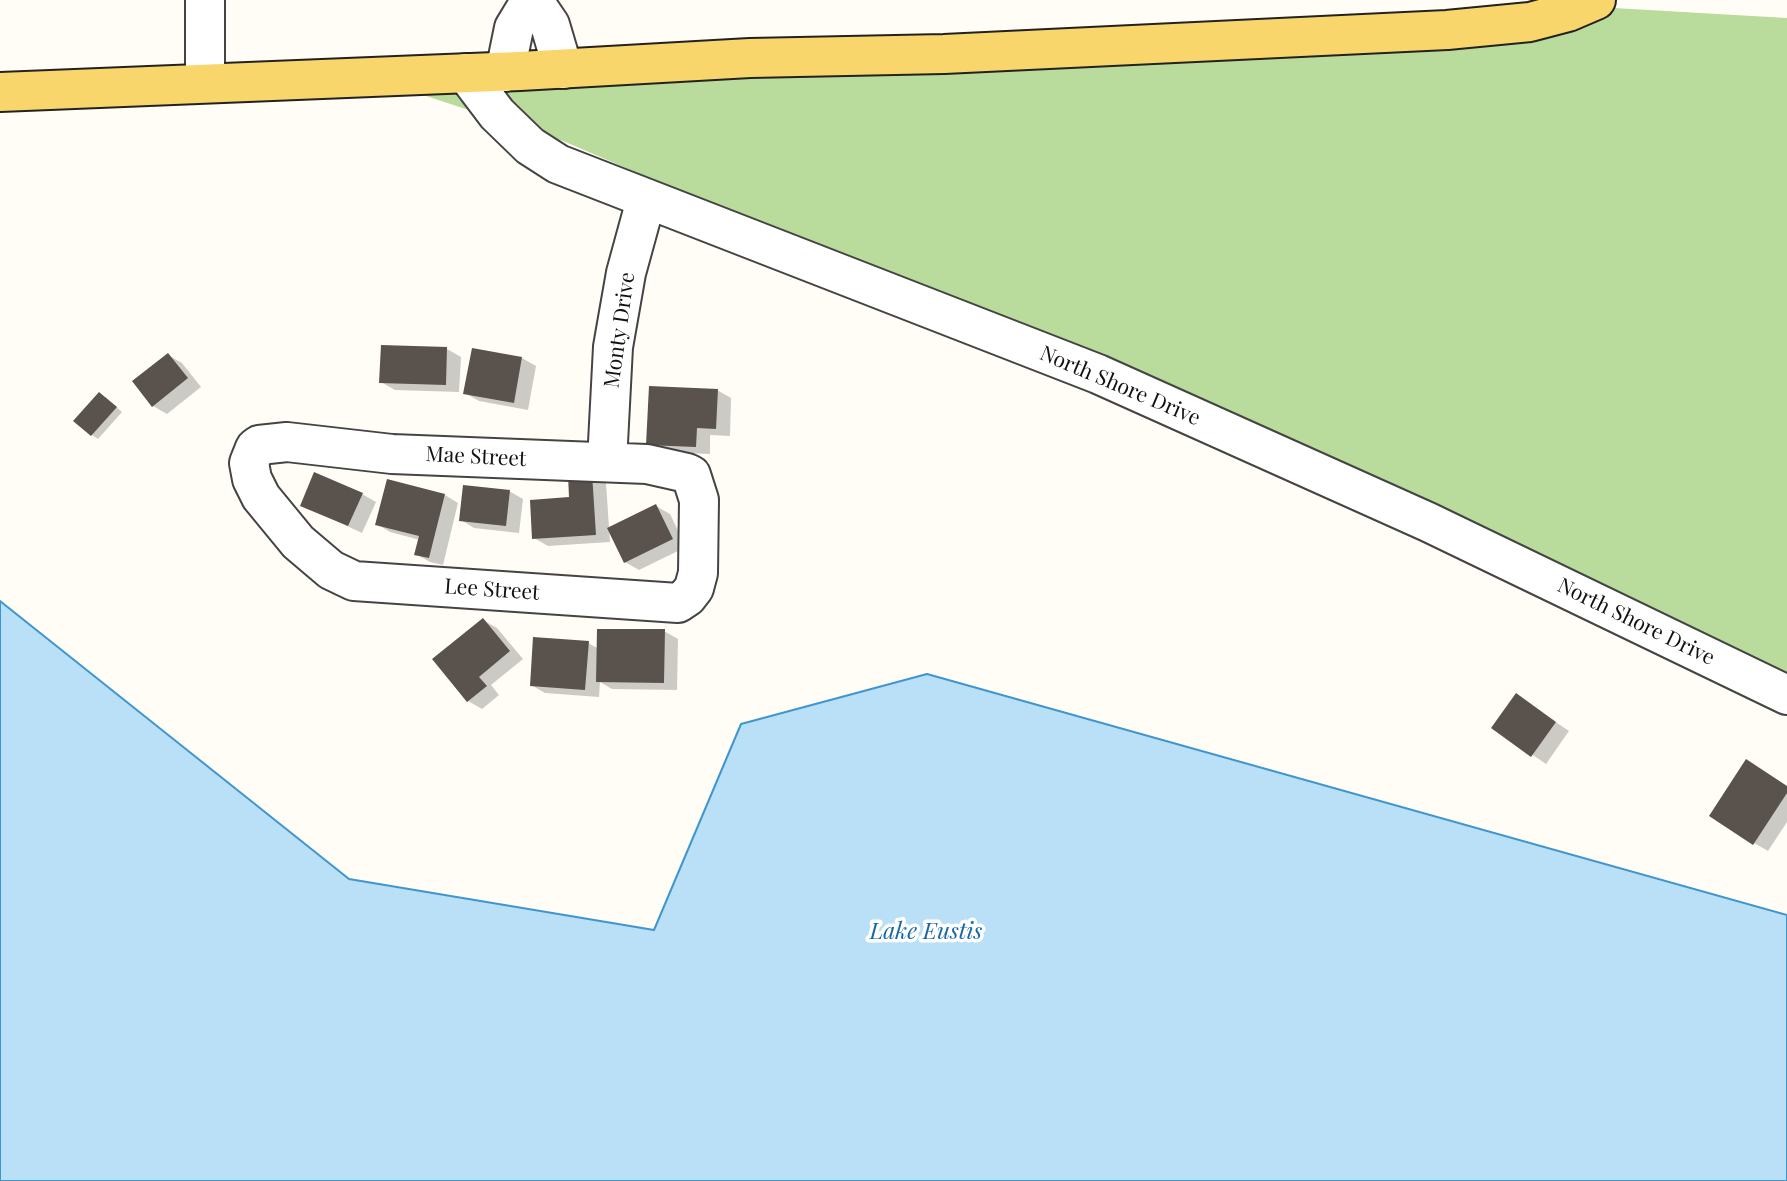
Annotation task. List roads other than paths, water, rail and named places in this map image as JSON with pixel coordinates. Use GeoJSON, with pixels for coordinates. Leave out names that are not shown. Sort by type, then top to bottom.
{"type":"FeatureCollection","features":[{"type":"Feature","properties":{"kind":"main road"},"geometry":{"type":"LineString","coordinates":[[0,92],[505,72],[750,58],[944,54],[1447,30],[1530,22],[1568,12],[1596,0]]}},
{"type":"Feature","properties":{"kind":"street"},"geometry":{"type":"LineString","coordinates":[[205,0],[205,83]]}},
{"type":"Feature","properties":{"kind":"street"},"geometry":{"type":"LineString","coordinates":[[505,72],[514,28],[532,0],[550,25],[563,69]]}},
{"type":"Feature","properties":{"kind":"street","name":"North Shore Drive"},"geometry":{"type":"LineString","coordinates":[[466,73],[497,114],[530,146],[558,164],[1098,374],[1428,522],[1787,695]]}},
{"type":"Feature","properties":{"kind":"street","name":"Monty Drive"},"geometry":{"type":"LineString","coordinates":[[607,461],[613,347],[626,273],[646,200]]}},
{"type":"Feature","properties":{"kind":"street","name":"Mae Street"},"geometry":{"type":"LineString","coordinates":[[260,445],[287,442],[392,453],[607,461],[647,464],[691,475]]}},
{"type":"Feature","properties":{"kind":"street","name":"Lee Street"},"geometry":{"type":"LineString","coordinates":[[260,445],[255,449],[249,463],[252,479],[261,498],[298,542],[331,570],[354,581],[678,603],[694,588],[698,573],[699,500],[691,475]]}},
{"type":"Feature","properties":{"kind":"water","name":"Lake Eustis"},"geometry":{"type":"Polygon","coordinates":[[[0,601],[349,879],[654,930],[741,724],[927,674],[1787,915],[1787,1181],[0,1181],[0,601]]]}}]}
